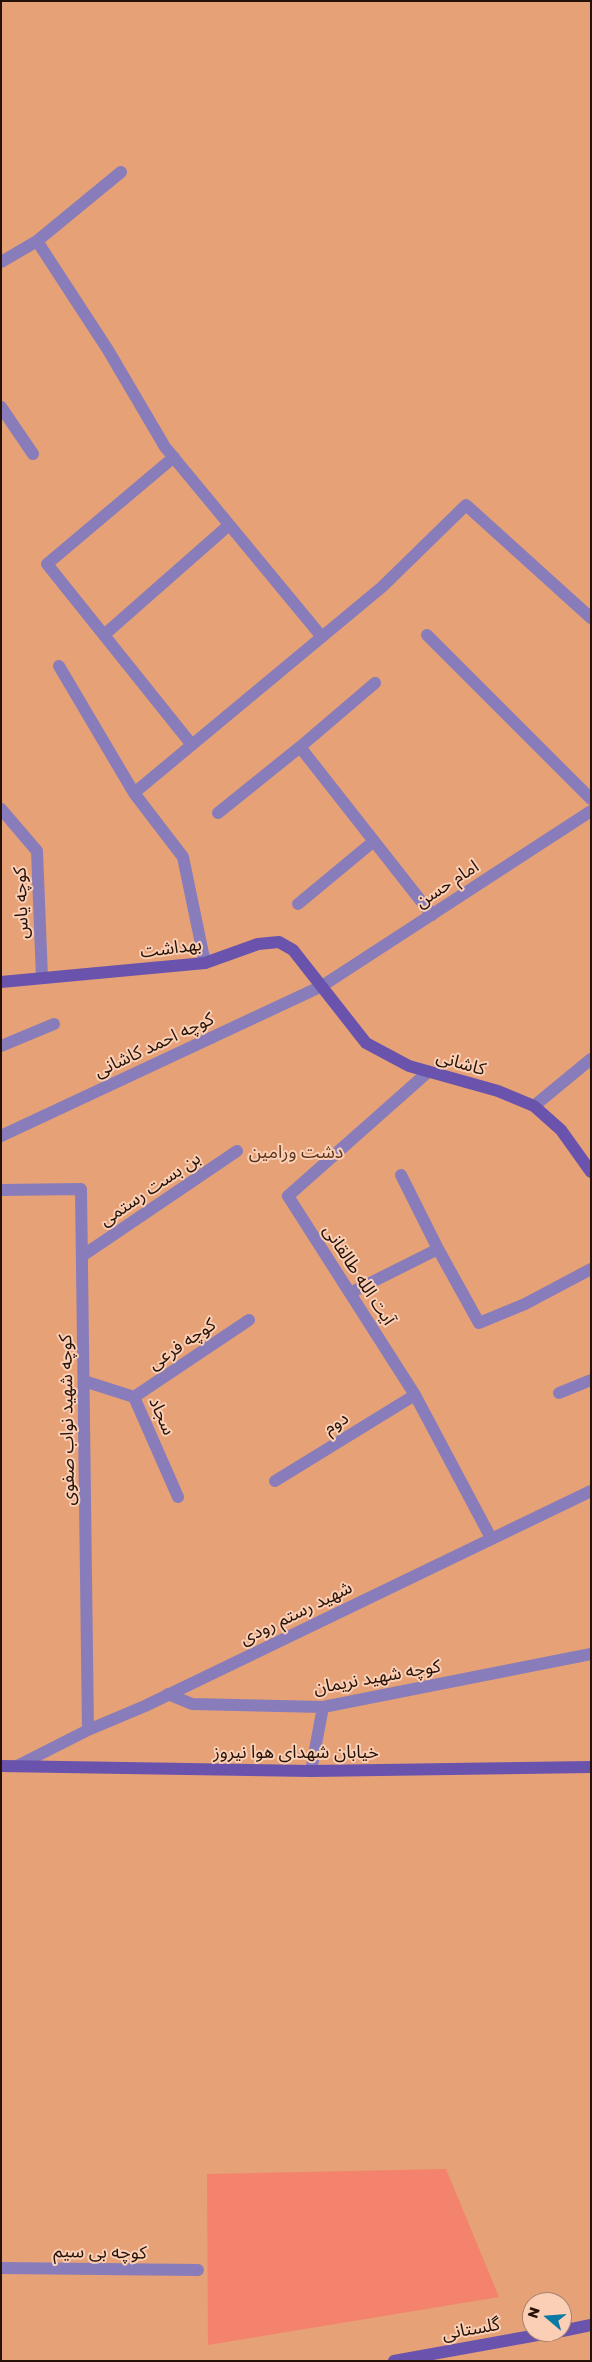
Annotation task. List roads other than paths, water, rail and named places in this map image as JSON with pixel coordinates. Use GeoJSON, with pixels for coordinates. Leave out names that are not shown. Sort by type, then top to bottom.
{"type":"FeatureCollection","features":[{"type":"Feature","properties":{"kind":"street"},"geometry":{"type":"LineString","coordinates":[[1,262],[37,241],[121,172]]}},
{"type":"Feature","properties":{"kind":"street"},"geometry":{"type":"LineString","coordinates":[[37,241],[108,350],[165,447],[322,637]]}},
{"type":"Feature","properties":{"kind":"street"},"geometry":{"type":"LineString","coordinates":[[1,407],[33,454]]}},
{"type":"Feature","properties":{"kind":"street"},"geometry":{"type":"LineString","coordinates":[[174,458],[47,564],[192,745]]}},
{"type":"Feature","properties":{"kind":"street"},"geometry":{"type":"LineString","coordinates":[[134,793],[382,587],[466,505],[591,618]]}},
{"type":"Feature","properties":{"kind":"street"},"geometry":{"type":"LineString","coordinates":[[104,635],[229,525]]}},
{"type":"Feature","properties":{"kind":"street"},"geometry":{"type":"LineString","coordinates":[[427,635],[591,799]]}},
{"type":"Feature","properties":{"kind":"street"},"geometry":{"type":"LineString","coordinates":[[59,666],[134,793],[183,857],[205,963]]}},
{"type":"Feature","properties":{"kind":"street"},"geometry":{"type":"LineString","coordinates":[[218,812],[300,747],[375,683]]}},
{"type":"Feature","properties":{"kind":"street"},"geometry":{"type":"LineString","coordinates":[[300,747],[432,915]]}},
{"type":"Feature","properties":{"kind":"street","name":"کوچه یاس"},"geometry":{"type":"LineString","coordinates":[[1,809],[37,851],[42,978]]}},
{"type":"Feature","properties":{"kind":"street","name":"امام حسن"},"geometry":{"type":"LineString","coordinates":[[322,986],[591,811]]}},
{"type":"Feature","properties":{"kind":"street"},"geometry":{"type":"LineString","coordinates":[[298,904],[374,841]]}},
{"type":"Feature","properties":{"kind":"street","name":"بهداشت"},"geometry":{"type":"LineString","coordinates":[[1,982],[205,963],[258,944],[279,942],[293,950],[322,986]]}},
{"type":"Feature","properties":{"kind":"street","name":"کاشانی"},"geometry":{"type":"LineString","coordinates":[[322,986],[366,1043],[409,1066],[498,1091],[534,1106],[561,1130],[591,1172]]}},
{"type":"Feature","properties":{"kind":"street","name":"کوچه احمد کاشانی"},"geometry":{"type":"LineString","coordinates":[[1,1136],[322,986]]}},
{"type":"Feature","properties":{"kind":"street"},"geometry":{"type":"LineString","coordinates":[[1,1046],[54,1024]]}},
{"type":"Feature","properties":{"kind":"street"},"geometry":{"type":"LineString","coordinates":[[534,1106],[591,1059]]}},
{"type":"Feature","properties":{"kind":"street","name":"آیت الله طالقانی"},"geometry":{"type":"LineString","coordinates":[[428,1072],[288,1196],[415,1395],[491,1538]]}},
{"type":"Feature","properties":{"kind":"street","name":"بن بست رستمی"},"geometry":{"type":"LineString","coordinates":[[82,1256],[237,1151]]}},
{"type":"Feature","properties":{"kind":"street"},"geometry":{"type":"LineString","coordinates":[[401,1175],[438,1249],[479,1323],[525,1304],[591,1269]]}},
{"type":"Feature","properties":{"kind":"street","name":"کوچه شهید نواب صفوی"},"geometry":{"type":"LineString","coordinates":[[1,1190],[81,1189],[88,1730]]}},
{"type":"Feature","properties":{"kind":"street"},"geometry":{"type":"LineString","coordinates":[[350,1292],[438,1249]]}},
{"type":"Feature","properties":{"kind":"street","name":"کوچه فرعی"},"geometry":{"type":"LineString","coordinates":[[134,1396],[249,1320]]}},
{"type":"Feature","properties":{"kind":"street"},"geometry":{"type":"LineString","coordinates":[[559,1393],[591,1380]]}},
{"type":"Feature","properties":{"kind":"street","name":"سجاد"},"geometry":{"type":"LineString","coordinates":[[84,1381],[134,1396],[178,1497]]}},
{"type":"Feature","properties":{"kind":"street","name":"دوم"},"geometry":{"type":"LineString","coordinates":[[275,1481],[415,1395]]}},
{"type":"Feature","properties":{"kind":"street","name":"شهید رستم رودی"},"geometry":{"type":"LineString","coordinates":[[17,1766],[88,1730],[145,1706],[591,1491]]}},
{"type":"Feature","properties":{"kind":"street","name":"کوچه شهید نریمان"},"geometry":{"type":"LineString","coordinates":[[168,1694],[192,1704],[323,1707],[591,1654]]}},
{"type":"Feature","properties":{"kind":"street"},"geometry":{"type":"LineString","coordinates":[[311,1771],[323,1707]]}},
{"type":"Feature","properties":{"kind":"street","name":"خیابان شهدای هوا نیروز"},"geometry":{"type":"LineString","coordinates":[[1,1766],[311,1771],[591,1767]]}},
{"type":"Feature","properties":{"kind":"street","name":"کوچه بی سیم"},"geometry":{"type":"LineString","coordinates":[[1,2268],[198,2270]]}},
{"type":"Feature","properties":{"kind":"street"},"geometry":{"type":"LineString","coordinates":[[572,2328],[591,2325]]}},
{"type":"Feature","properties":{"kind":"street","name":"گلستانی"},"geometry":{"type":"LineString","coordinates":[[394,2361],[522,2338]]}},
{"type":"Feature","properties":{"kind":"park label","name":"دشت ورامین"},"geometry":{"type":"Point","coordinates":[296,1152]}}]}
